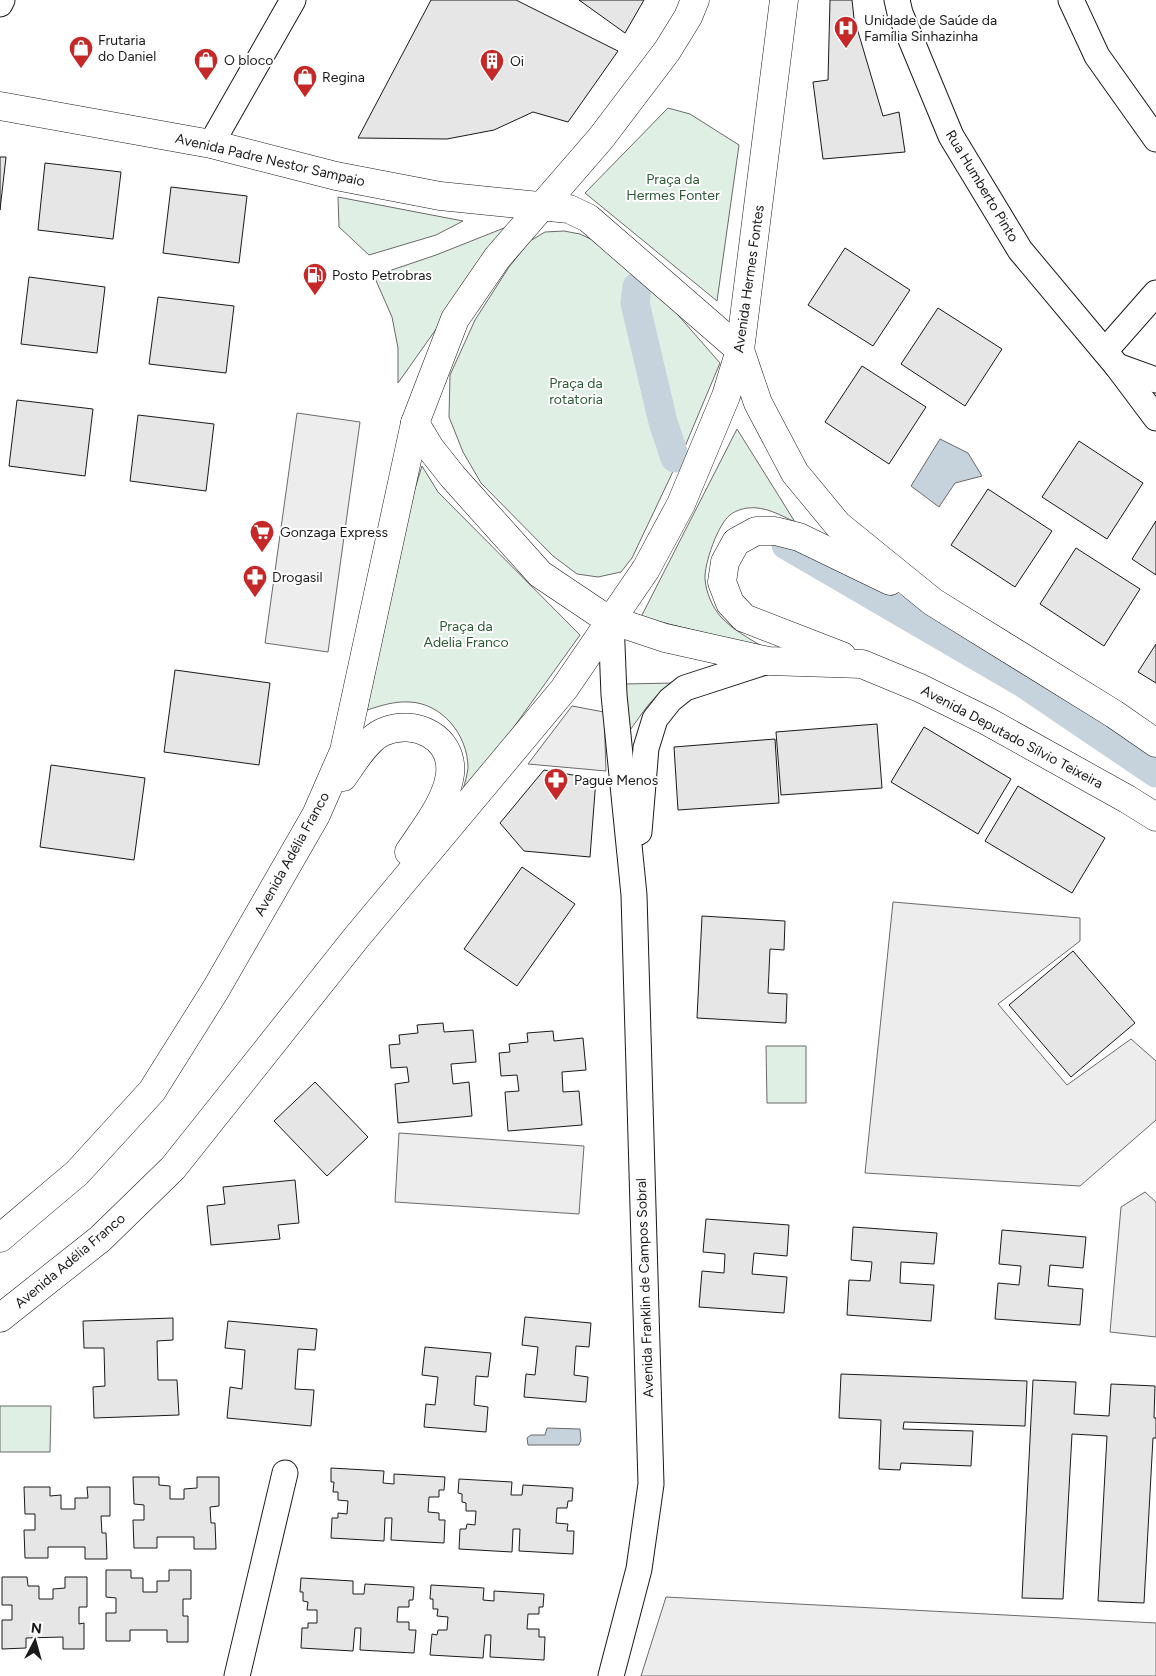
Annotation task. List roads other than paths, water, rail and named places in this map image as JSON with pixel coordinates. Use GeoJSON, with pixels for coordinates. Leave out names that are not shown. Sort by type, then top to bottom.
{"type":"FeatureCollection","features":[{"type":"Feature","properties":{"kind":"main road"},"geometry":{"type":"LineString","coordinates":[[541,208],[601,138],[667,51],[688,17],[695,0]]}},
{"type":"Feature","properties":{"kind":"main road","name":"Avenida Hermes Fontes"},"geometry":{"type":"LineString","coordinates":[[611,620],[646,569],[681,504],[726,396],[740,350],[784,0]]}},
{"type":"Feature","properties":{"kind":"main road","name":"Avenida Padre Nestor Sampaio"},"geometry":{"type":"LineString","coordinates":[[0,106],[211,144],[346,178],[440,196],[541,208]]}},
{"type":"Feature","properties":{"kind":"main road"},"geometry":{"type":"LineString","coordinates":[[541,208],[569,210],[588,218],[740,350],[758,403],[795,473],[838,525],[933,602]]}},
{"type":"Feature","properties":{"kind":"main road","name":"Avenida Adélia Franco"},"geometry":{"type":"LineString","coordinates":[[0,1238],[77,1173],[152,1091],[216,989],[316,815],[344,751],[415,422],[456,319],[497,258],[541,208]]}},
{"type":"Feature","properties":{"kind":"main road","name":"Avenida Deputado Sílvio Teixeira"},"geometry":{"type":"LineString","coordinates":[[415,422],[430,448],[453,477],[540,574],[598,614],[665,638],[768,661],[862,664],[920,688],[987,721],[1156,817]]}},
{"type":"Feature","properties":{"kind":"main road"},"geometry":{"type":"LineString","coordinates":[[862,664],[744,618],[730,603],[722,582],[724,562],[736,542],[756,531],[775,531],[800,538],[933,602],[1114,714],[1156,743]]}},
{"type":"Feature","properties":{"kind":"main road","name":"Avenida Adélia Franco"},"geometry":{"type":"LineString","coordinates":[[0,1318],[100,1239],[173,1168],[356,938],[564,689],[611,620]]}},
{"type":"Feature","properties":{"kind":"main road"},"geometry":{"type":"LineString","coordinates":[[316,815],[365,747],[382,732],[402,727],[425,731],[440,740],[449,755],[450,772],[446,792],[356,938]]}},
{"type":"Feature","properties":{"kind":"street"},"geometry":{"type":"LineString","coordinates":[[0,4],[2,0]]}},
{"type":"Feature","properties":{"kind":"street"},"geometry":{"type":"LineString","coordinates":[[211,144],[293,0]]}},
{"type":"Feature","properties":{"kind":"street","name":"Rua Humberto Pinto"},"geometry":{"type":"LineString","coordinates":[[897,0],[900,13],[950,136],[1020,250],[1154,412]]}},
{"type":"Feature","properties":{"kind":"street"},"geometry":{"type":"LineString","coordinates":[[1071,0],[1097,56],[1156,139]]}},
{"type":"Feature","properties":{"kind":"street"},"geometry":{"type":"LineString","coordinates":[[1156,292],[1111,358],[1156,380]]}},
{"type":"Feature","properties":{"kind":"street","name":"Avenida Franklin de Campos Sobral"},"geometry":{"type":"LineString","coordinates":[[611,620],[614,695],[634,895],[651,1484],[639,1569],[611,1676]]}},
{"type":"Feature","properties":{"kind":"street","name":"Avenida Franklin de Campos Sobral"},"geometry":{"type":"LineString","coordinates":[[634,895],[646,748],[655,719],[670,700],[685,688],[768,661]]}},
{"type":"Feature","properties":{"kind":"street"},"geometry":{"type":"LineString","coordinates":[[237,1676],[285,1473]]}},
{"type":"Feature","properties":{"kind":"waterway"},"geometry":{"type":"LineString","coordinates":[[637,287],[635,303],[663,422],[675,458]]}},
{"type":"Feature","properties":{"kind":"waterway"},"geometry":{"type":"LineString","coordinates":[[786,545],[1023,683],[1156,773]]}},
{"type":"Feature","properties":{"kind":"place","name":"Unidade de Saúde da Família Sinhazinha"},"geometry":{"type":"Point","coordinates":[846,49]}},
{"type":"Feature","properties":{"kind":"place","name":"Frutaria do Daniel"},"geometry":{"type":"Point","coordinates":[81,69]}},
{"type":"Feature","properties":{"kind":"place","name":"O bloco"},"geometry":{"type":"Point","coordinates":[206,81]}},
{"type":"Feature","properties":{"kind":"place","name":"Oi"},"geometry":{"type":"Point","coordinates":[492,82]}},
{"type":"Feature","properties":{"kind":"place","name":"Regina"},"geometry":{"type":"Point","coordinates":[305,98]}},
{"type":"Feature","properties":{"kind":"place","name":"Posto Petrobras"},"geometry":{"type":"Point","coordinates":[315,296]}},
{"type":"Feature","properties":{"kind":"place","name":"Gonzaga Express"},"geometry":{"type":"Point","coordinates":[262,553]}},
{"type":"Feature","properties":{"kind":"place","name":"Drogasil"},"geometry":{"type":"Point","coordinates":[255,598]}},
{"type":"Feature","properties":{"kind":"place","name":"Pague Menos"},"geometry":{"type":"Point","coordinates":[556,801]}},
{"type":"Feature","properties":{"kind":"park label","name":"Praça da Hermes Fonter"},"geometry":{"type":"Point","coordinates":[673,187]}},
{"type":"Feature","properties":{"kind":"park label","name":"Praça da rotatoria"},"geometry":{"type":"Point","coordinates":[576,392]}},
{"type":"Feature","properties":{"kind":"park label","name":"Praça da Adelia Franco"},"geometry":{"type":"Point","coordinates":[466,634]}}]}
